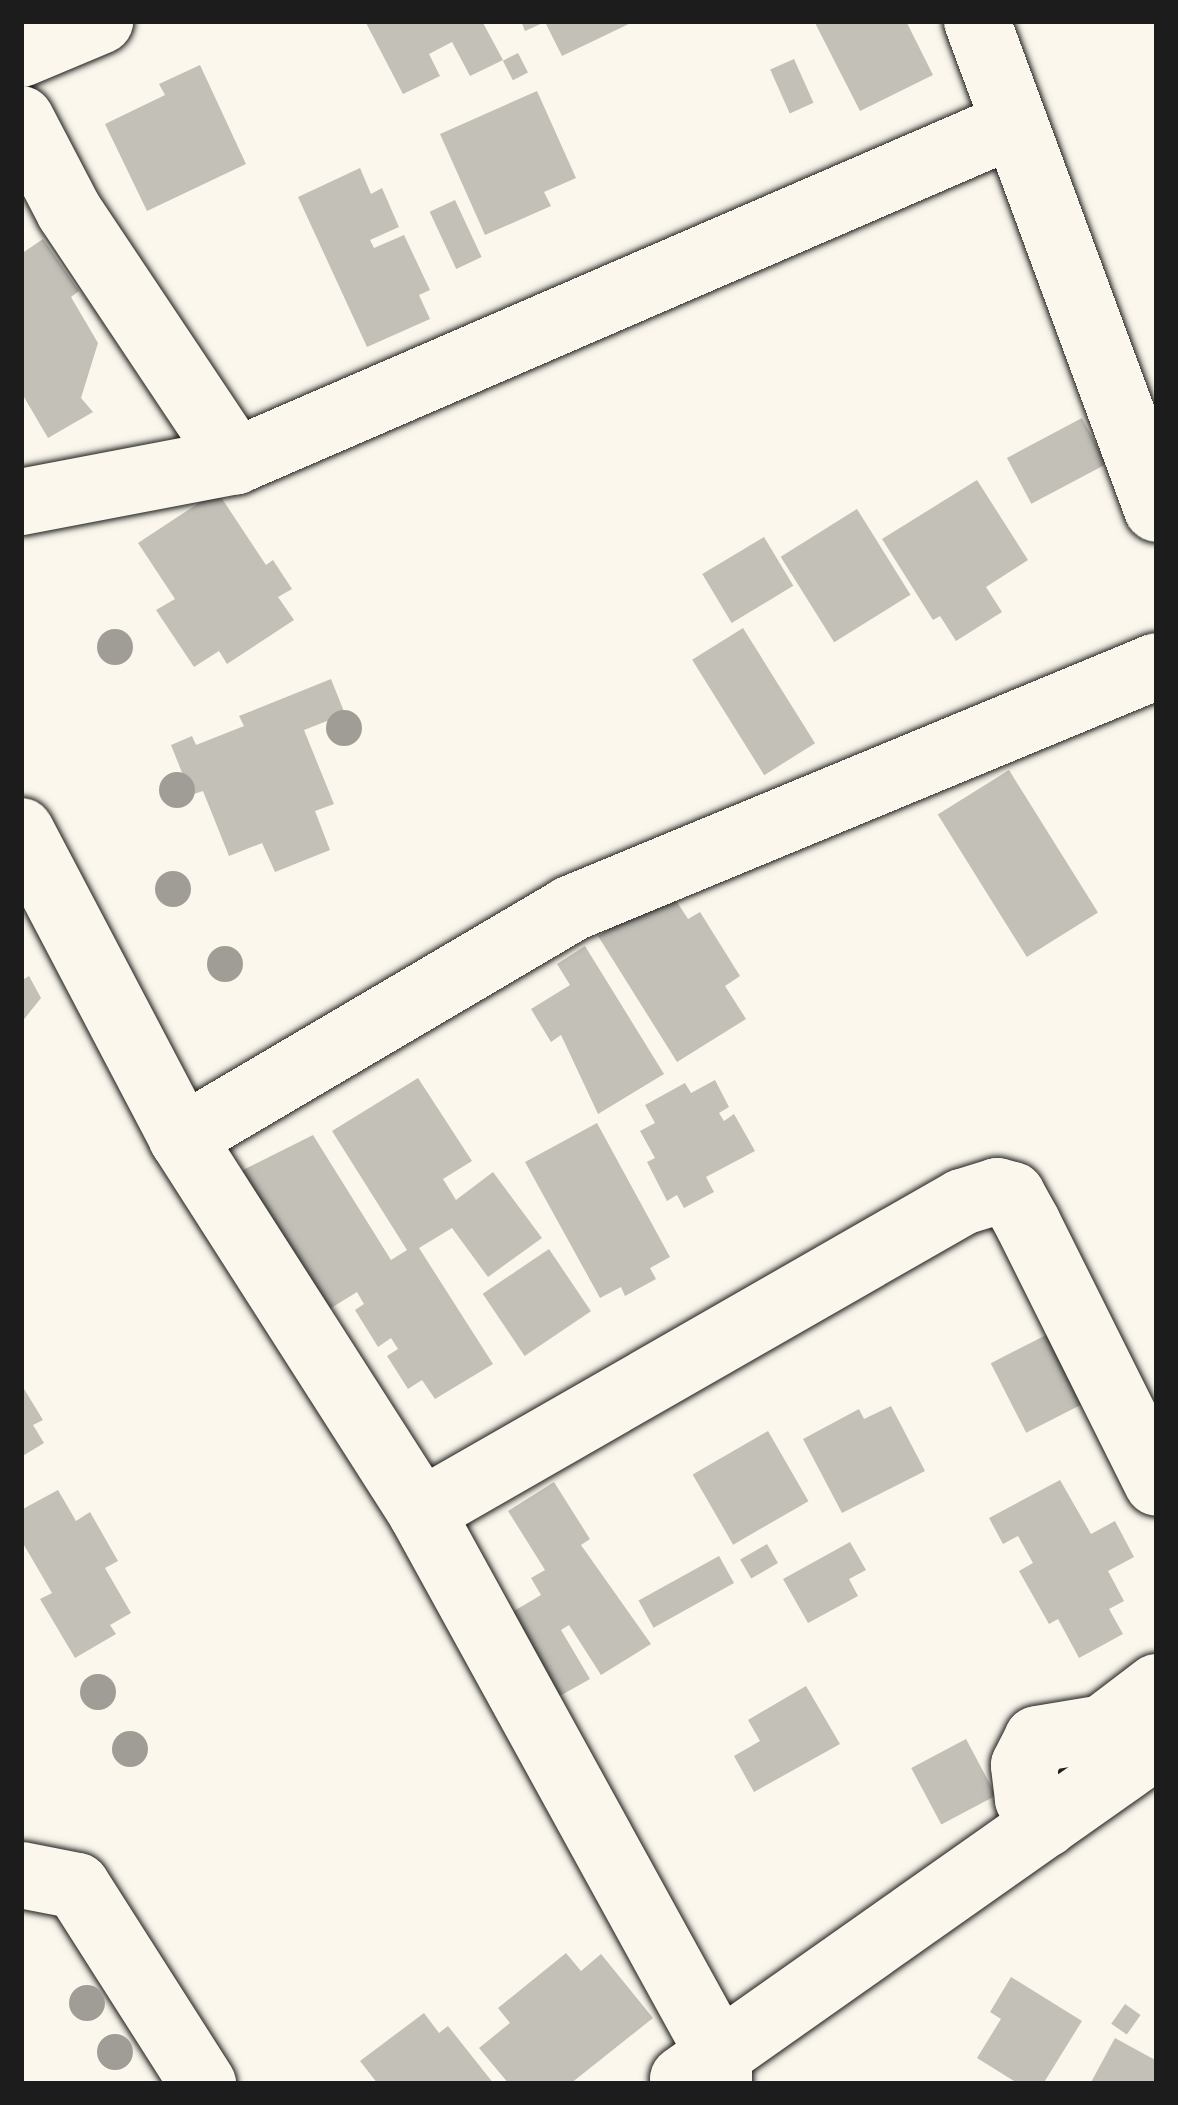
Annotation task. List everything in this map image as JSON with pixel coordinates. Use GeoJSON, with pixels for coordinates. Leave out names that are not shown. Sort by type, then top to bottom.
{"type":"FeatureCollection","features":[{"type":"Feature","properties":{"kind":"street"},"geometry":{"type":"LineString","coordinates":[[21,54],[100,21]]}},
{"type":"Feature","properties":{"kind":"street"},"geometry":{"type":"LineString","coordinates":[[977,21],[1157,509]]}},
{"type":"Feature","properties":{"kind":"street"},"geometry":{"type":"LineString","coordinates":[[21,119],[69,211],[236,461]]}},
{"type":"Feature","properties":{"kind":"street"},"geometry":{"type":"LineString","coordinates":[[21,502],[236,461],[1012,125]]}},
{"type":"Feature","properties":{"kind":"street"},"geometry":{"type":"LineString","coordinates":[[182,1138],[570,909],[1157,666]]}},
{"type":"Feature","properties":{"kind":"street"},"geometry":{"type":"LineString","coordinates":[[21,831],[182,1138],[421,1512],[704,2074],[1157,1745]]}},
{"type":"Feature","properties":{"kind":"street"},"geometry":{"type":"LineString","coordinates":[[421,1512],[962,1202],[997,1191],[1012,1196],[1028,1224],[1157,1483]]}},
{"type":"Feature","properties":{"kind":"street"},"geometry":{"type":"LineString","coordinates":[[1046,1824],[1028,1798],[1024,1766],[1037,1739],[1103,1728],[1157,1687]]}},
{"type":"Feature","properties":{"kind":"street"},"geometry":{"type":"LineString","coordinates":[[21,1875],[77,1886],[202,2084]]}},
{"type":"Feature","properties":{"kind":"building"},"geometry":{"type":"Polygon","coordinates":[[[365,21],[482,21],[503,60],[470,76],[452,42],[429,54],[440,76],[403,94],[365,21]]]}},
{"type":"Feature","properties":{"kind":"building"},"geometry":{"type":"Polygon","coordinates":[[[521,21],[635,21],[562,56],[545,22],[525,31],[521,21]]]}},
{"type":"Feature","properties":{"kind":"building"},"geometry":{"type":"Polygon","coordinates":[[[814,21],[906,21],[933,75],[860,111],[814,21]]]}},
{"type":"Feature","properties":{"kind":"building"},"geometry":{"type":"Polygon","coordinates":[[[518,53],[528,73],[513,80],[503,61],[518,53]]]}},
{"type":"Feature","properties":{"kind":"building"},"geometry":{"type":"Polygon","coordinates":[[[794,59],[814,103],[790,113],[770,70],[794,59]]]}},
{"type":"Feature","properties":{"kind":"building"},"geometry":{"type":"Polygon","coordinates":[[[200,65],[246,164],[147,211],[105,124],[165,95],[159,84],[200,65]]]}},
{"type":"Feature","properties":{"kind":"building"},"geometry":{"type":"Polygon","coordinates":[[[537,91],[576,178],[544,192],[551,206],[485,235],[440,134],[537,91]]]}},
{"type":"Feature","properties":{"kind":"building"},"geometry":{"type":"Polygon","coordinates":[[[360,168],[371,194],[382,188],[399,227],[370,240],[374,248],[404,235],[430,290],[419,295],[430,319],[367,347],[298,197],[360,168]]]}},
{"type":"Feature","properties":{"kind":"building"},"geometry":{"type":"Polygon","coordinates":[[[455,200],[482,257],[456,269],[430,212],[455,200]]]}},
{"type":"Feature","properties":{"kind":"building"},"geometry":{"type":"Polygon","coordinates":[[[43,239],[79,291],[71,297],[98,343],[81,398],[93,412],[48,438],[21,392],[21,254],[43,239]]]}},
{"type":"Feature","properties":{"kind":"building"},"geometry":{"type":"Polygon","coordinates":[[[1082,418],[1106,464],[1031,504],[1007,458],[1082,418]]]}},
{"type":"Feature","properties":{"kind":"building"},"geometry":{"type":"Polygon","coordinates":[[[977,480],[1028,560],[986,587],[1002,612],[956,641],[940,616],[933,620],[882,539],[977,480]]]}},
{"type":"Feature","properties":{"kind":"building"},"geometry":{"type":"Polygon","coordinates":[[[217,491],[266,565],[273,560],[292,589],[278,597],[294,620],[227,664],[219,651],[194,667],[156,610],[175,599],[138,543],[217,491]]]}},
{"type":"Feature","properties":{"kind":"building"},"geometry":{"type":"Polygon","coordinates":[[[857,509],[911,595],[834,642],[781,557],[857,509]]]}},
{"type":"Feature","properties":{"kind":"building"},"geometry":{"type":"Polygon","coordinates":[[[764,537],[793,586],[732,623],[702,574],[764,537]]]}},
{"type":"Feature","properties":{"kind":"building"},"geometry":{"type":"Polygon","coordinates":[[[743,628],[815,743],[764,775],[692,660],[743,628]]]}},
{"type":"Feature","properties":{"kind":"building"},"geometry":{"type":"Polygon","coordinates":[[[331,679],[345,714],[304,730],[334,804],[315,811],[330,850],[275,872],[262,843],[229,856],[203,791],[191,795],[171,745],[192,736],[196,745],[244,726],[239,716],[331,679]]]}},
{"type":"Feature","properties":{"kind":"building"},"geometry":{"type":"Polygon","coordinates":[[[1009,770],[1098,912],[1027,957],[938,815],[1009,770]]]}},
{"type":"Feature","properties":{"kind":"building"},"geometry":{"type":"Polygon","coordinates":[[[670,891],[688,919],[700,912],[740,976],[725,986],[746,1019],[677,1062],[598,936],[670,891]]]}},
{"type":"Feature","properties":{"kind":"building"},"geometry":{"type":"Polygon","coordinates":[[[585,946],[664,1074],[598,1114],[561,1035],[551,1042],[531,1009],[570,985],[557,964],[585,946]]]}},
{"type":"Feature","properties":{"kind":"building"},"geometry":{"type":"Polygon","coordinates":[[[29,976],[41,998],[21,1023],[21,981],[29,976]]]}},
{"type":"Feature","properties":{"kind":"building"},"geometry":{"type":"Polygon","coordinates":[[[418,1078],[472,1161],[443,1179],[456,1200],[493,1172],[542,1238],[488,1277],[452,1228],[419,1248],[493,1364],[435,1399],[422,1380],[408,1389],[387,1356],[398,1349],[391,1338],[378,1347],[355,1310],[364,1304],[357,1292],[323,1313],[237,1173],[313,1135],[391,1260],[407,1250],[332,1131],[418,1078]]]}},
{"type":"Feature","properties":{"kind":"building"},"geometry":{"type":"Polygon","coordinates":[[[715,1080],[729,1107],[719,1113],[724,1121],[734,1114],[755,1151],[706,1177],[714,1192],[684,1208],[677,1195],[667,1201],[647,1162],[655,1158],[640,1131],[655,1123],[645,1105],[685,1083],[691,1093],[715,1080]]]}},
{"type":"Feature","properties":{"kind":"building"},"geometry":{"type":"Polygon","coordinates":[[[597,1123],[670,1257],[650,1268],[656,1279],[625,1296],[621,1287],[600,1298],[525,1162],[597,1123]]]}},
{"type":"Feature","properties":{"kind":"building"},"geometry":{"type":"Polygon","coordinates":[[[549,1249],[591,1311],[525,1356],[483,1294],[549,1249]]]}},
{"type":"Feature","properties":{"kind":"building"},"geometry":{"type":"Polygon","coordinates":[[[1054,1331],[1089,1400],[1026,1433],[991,1363],[1054,1331]]]}},
{"type":"Feature","properties":{"kind":"building"},"geometry":{"type":"Polygon","coordinates":[[[21,1384],[43,1420],[33,1425],[44,1443],[21,1457],[21,1384]]]}},
{"type":"Feature","properties":{"kind":"building"},"geometry":{"type":"Polygon","coordinates":[[[891,1406],[925,1471],[842,1513],[803,1439],[859,1409],[864,1419],[891,1406]]]}},
{"type":"Feature","properties":{"kind":"building"},"geometry":{"type":"Polygon","coordinates":[[[768,1431],[808,1501],[733,1545],[693,1474],[768,1431]]]}},
{"type":"Feature","properties":{"kind":"building"},"geometry":{"type":"Polygon","coordinates":[[[1060,1480],[1091,1534],[1115,1521],[1134,1557],[1108,1571],[1124,1601],[1109,1609],[1123,1634],[1079,1658],[1058,1619],[1049,1624],[1019,1571],[1033,1563],[1018,1536],[1003,1544],[989,1518],[1060,1480]]]}},
{"type":"Feature","properties":{"kind":"building"},"geometry":{"type":"Polygon","coordinates":[[[554,1482],[590,1539],[581,1545],[651,1644],[601,1675],[569,1625],[561,1630],[590,1679],[558,1697],[509,1614],[541,1595],[531,1578],[545,1570],[508,1511],[554,1482]]]}},
{"type":"Feature","properties":{"kind":"building"},"geometry":{"type":"Polygon","coordinates":[[[58,1490],[76,1521],[90,1512],[118,1561],[105,1568],[131,1613],[110,1625],[116,1634],[75,1658],[40,1599],[52,1593],[21,1540],[21,1510],[58,1490]]]}},
{"type":"Feature","properties":{"kind":"building"},"geometry":{"type":"Polygon","coordinates":[[[850,1542],[866,1570],[849,1579],[858,1596],[808,1623],[783,1579],[850,1542]]]}},
{"type":"Feature","properties":{"kind":"building"},"geometry":{"type":"Polygon","coordinates":[[[767,1544],[778,1563],[751,1579],[740,1560],[767,1544]]]}},
{"type":"Feature","properties":{"kind":"building"},"geometry":{"type":"Polygon","coordinates":[[[719,1556],[734,1583],[654,1628],[639,1601],[719,1556]]]}},
{"type":"Feature","properties":{"kind":"building"},"geometry":{"type":"Polygon","coordinates":[[[806,1686],[840,1744],[754,1792],[734,1756],[760,1741],[748,1720],[806,1686]]]}},
{"type":"Feature","properties":{"kind":"building"},"geometry":{"type":"Polygon","coordinates":[[[966,1739],[996,1796],[941,1825],[911,1768],[966,1739]]]}},
{"type":"Feature","properties":{"kind":"building"},"geometry":{"type":"Polygon","coordinates":[[[566,1953],[581,1971],[601,1954],[653,2018],[570,2084],[509,2084],[479,2048],[510,2023],[498,2008],[566,1953]]]}},
{"type":"Feature","properties":{"kind":"building"},"geometry":{"type":"Polygon","coordinates":[[[1011,1977],[1082,2021],[1043,2084],[1019,2084],[977,2058],[1001,2019],[990,2012],[1011,1977]]]}},
{"type":"Feature","properties":{"kind":"building"},"geometry":{"type":"Polygon","coordinates":[[[1125,2004],[1141,2015],[1127,2035],[1111,2024],[1125,2004]]]}},
{"type":"Feature","properties":{"kind":"building"},"geometry":{"type":"Polygon","coordinates":[[[424,2013],[439,2033],[448,2026],[494,2084],[378,2084],[360,2061],[424,2013]]]}},
{"type":"Feature","properties":{"kind":"building"},"geometry":{"type":"Polygon","coordinates":[[[1115,2038],[1157,2061],[1157,2084],[1090,2084],[1115,2038]]]}}]}
